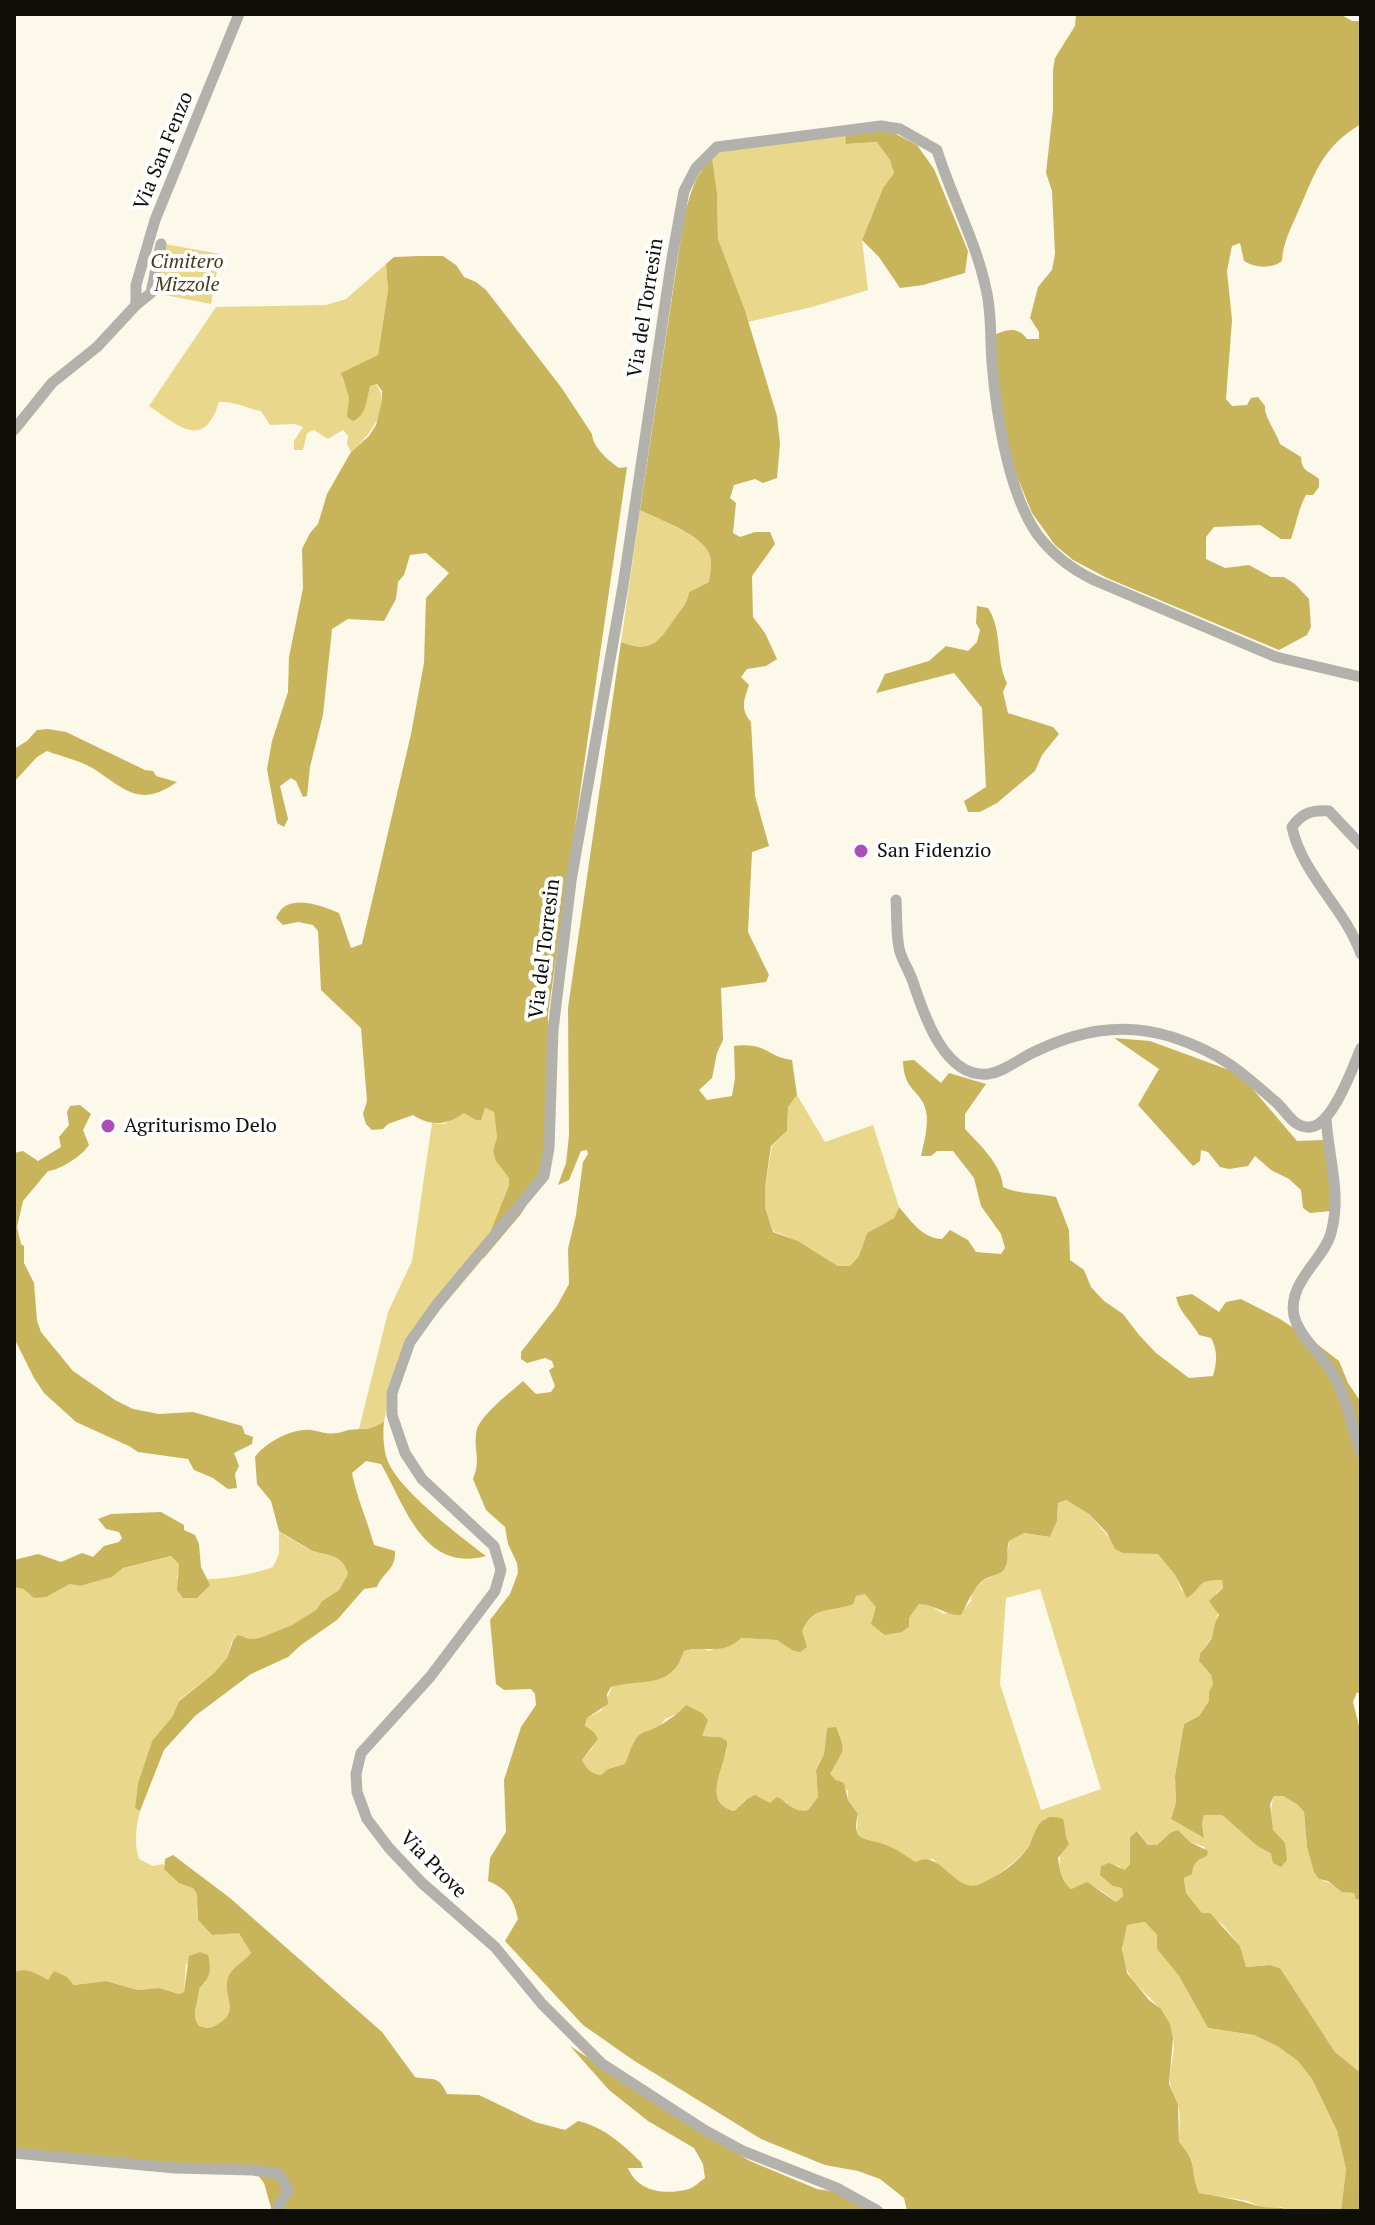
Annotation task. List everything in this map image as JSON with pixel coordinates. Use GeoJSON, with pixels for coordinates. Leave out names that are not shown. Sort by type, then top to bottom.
{"type":"FeatureCollection","features":[{"type":"Feature","properties":{"kind":"street","name":"Via San Fenzo"},"geometry":{"type":"LineString","coordinates":[[136,305],[136,285],[155,220],[239,14]]}},
{"type":"Feature","properties":{"kind":"street","name":"Via del Torresin"},"geometry":{"type":"LineString","coordinates":[[392,1415],[392,1393],[410,1342],[438,1303],[544,1176],[549,1148],[553,1030],[571,881],[623,586],[672,258],[684,191],[696,168],[717,147],[881,126],[900,129],[937,150],[984,280],[1000,426],[1019,493],[1039,536],[1065,563],[1094,580],[1276,657],[1361,677]]}},
{"type":"Feature","properties":{"kind":"street"},"geometry":{"type":"LineString","coordinates":[[14,430],[52,383],[97,347],[151,293],[161,244]]}},
{"type":"Feature","properties":{"kind":"street"},"geometry":{"type":"LineString","coordinates":[[1361,845],[1329,811],[1316,810],[1301,815],[1292,827],[1296,847],[1345,920],[1361,954]]}},
{"type":"Feature","properties":{"kind":"street"},"geometry":{"type":"LineString","coordinates":[[896,900],[899,949],[921,1008],[932,1033],[950,1057],[968,1070],[987,1074],[1085,1031],[1148,1032],[1212,1052],[1233,1064],[1296,1124],[1313,1127],[1321,1125],[1336,1103],[1361,1048]]}},
{"type":"Feature","properties":{"kind":"street"},"geometry":{"type":"LineString","coordinates":[[1326,1117],[1337,1205],[1330,1239],[1309,1267],[1296,1293],[1294,1313],[1300,1330],[1336,1378],[1361,1453]]}},
{"type":"Feature","properties":{"kind":"street","name":"Via Prove"},"geometry":{"type":"LineString","coordinates":[[392,1415],[405,1453],[422,1479],[494,1546],[501,1570],[495,1591],[430,1677],[361,1753],[356,1774],[357,1792],[367,1819],[422,1883],[495,1947],[542,2004],[601,2063],[706,2131],[743,2151],[837,2188],[878,2211]]}},
{"type":"Feature","properties":{"kind":"street"},"geometry":{"type":"LineString","coordinates":[[14,2153],[279,2174],[288,2190],[276,2211]]}},
{"type":"Feature","properties":{"kind":"green space"},"geometry":{"type":"Polygon","coordinates":[[[845,133],[847,144],[878,142],[890,160],[894,173],[883,188],[862,240],[868,290],[748,322],[718,239],[717,192],[712,158],[719,152],[845,133]]]}},
{"type":"Feature","properties":{"kind":"green space","name":"Cimitero Mizzole"},"geometry":{"type":"Polygon","coordinates":[[[165,244],[220,254],[211,304],[154,293],[165,244]]]}},
{"type":"Feature","properties":{"kind":"green space"},"geometry":{"type":"Polygon","coordinates":[[[386,264],[388,290],[378,355],[342,378],[350,397],[348,403],[365,407],[370,386],[376,384],[381,393],[377,421],[351,452],[347,444],[348,436],[343,430],[328,439],[314,430],[307,433],[303,450],[294,450],[294,441],[303,427],[295,424],[270,425],[261,411],[235,404],[219,402],[213,417],[198,430],[180,426],[149,406],[216,307],[326,305],[346,299],[386,264]]]}},
{"type":"Feature","properties":{"kind":"green space"},"geometry":{"type":"Polygon","coordinates":[[[640,510],[699,541],[706,548],[711,562],[709,582],[689,592],[685,604],[661,638],[641,647],[621,642],[640,510]]]}},
{"type":"Feature","properties":{"kind":"green space"},"geometry":{"type":"Polygon","coordinates":[[[797,1095],[825,1142],[873,1125],[899,1207],[894,1218],[867,1233],[859,1256],[850,1266],[838,1266],[798,1241],[773,1231],[765,1207],[772,1146],[787,1131],[788,1107],[797,1095]]]}},
{"type":"Feature","properties":{"kind":"green space"},"geometry":{"type":"Polygon","coordinates":[[[484,1108],[494,1112],[497,1137],[493,1151],[509,1178],[509,1185],[485,1245],[483,1259],[417,1337],[391,1390],[384,1421],[376,1428],[359,1429],[388,1312],[412,1261],[432,1123],[444,1124],[464,1112],[476,1120],[484,1108]]]}},
{"type":"Feature","properties":{"kind":"green space"},"geometry":{"type":"Polygon","coordinates":[[[1066,1500],[1089,1514],[1112,1541],[1158,1554],[1175,1575],[1182,1591],[1194,1593],[1202,1583],[1222,1579],[1223,1588],[1216,1593],[1216,1626],[1200,1653],[1199,1661],[1211,1675],[1213,1684],[1209,1701],[1199,1716],[1184,1724],[1175,1776],[1176,1802],[1171,1819],[1204,1838],[1204,1815],[1222,1815],[1272,1855],[1274,1796],[1283,1796],[1304,1812],[1307,1847],[1319,1879],[1354,1893],[1356,1900],[1361,1898],[1361,2073],[1335,2052],[1280,1968],[1270,1965],[1245,1967],[1240,1946],[1222,1924],[1202,1913],[1186,1893],[1184,1877],[1205,1847],[1190,1842],[1178,1831],[1170,1833],[1157,1845],[1148,1845],[1138,1831],[1130,1837],[1130,1864],[1125,1871],[1117,1865],[1113,1886],[1122,1887],[1123,1896],[1116,1902],[1095,1888],[1083,1885],[1071,1889],[1065,1882],[1060,1860],[1065,1827],[1045,1818],[1026,1850],[1015,1861],[982,1884],[968,1886],[933,1859],[916,1862],[886,1844],[861,1838],[857,1831],[858,1814],[848,1800],[848,1791],[829,1774],[842,1750],[840,1735],[827,1728],[824,1754],[816,1769],[818,1797],[808,1810],[801,1811],[795,1810],[786,1801],[771,1803],[746,1799],[734,1811],[725,1807],[717,1793],[717,1785],[727,1750],[720,1737],[701,1736],[681,1712],[665,1719],[660,1727],[642,1732],[625,1764],[608,1769],[602,1775],[589,1770],[582,1760],[593,1747],[594,1732],[585,1727],[587,1718],[602,1710],[612,1687],[681,1660],[684,1651],[701,1648],[709,1651],[741,1638],[777,1640],[792,1650],[811,1618],[824,1610],[845,1607],[856,1596],[865,1594],[902,1632],[909,1627],[909,1618],[919,1604],[928,1604],[944,1614],[965,1608],[971,1601],[972,1592],[984,1580],[1006,1567],[1009,1541],[1024,1533],[1050,1537],[1057,1521],[1058,1503],[1066,1500]],[[1040,1589],[1006,1598],[1000,1684],[1041,1810],[1101,1789],[1040,1589]]]}},
{"type":"Feature","properties":{"kind":"green space"},"geometry":{"type":"Polygon","coordinates":[[[279,1531],[311,1550],[334,1556],[342,1562],[348,1574],[339,1590],[292,1625],[261,1638],[245,1637],[232,1641],[227,1658],[213,1674],[179,1700],[172,1717],[152,1741],[138,1783],[135,1808],[140,1811],[136,1835],[139,1859],[153,1866],[163,1864],[166,1870],[195,1890],[198,1920],[212,1935],[239,1932],[251,1953],[228,1977],[230,2008],[225,2019],[206,2028],[199,2026],[195,2016],[199,1989],[206,1982],[186,1963],[184,1992],[179,1994],[159,1988],[138,1990],[106,1981],[74,1985],[67,1977],[51,1976],[48,1980],[14,1972],[14,1587],[23,1589],[34,1598],[70,1584],[80,1586],[112,1577],[123,1568],[171,1556],[180,1564],[177,1578],[213,1579],[249,1574],[273,1567],[279,1554],[279,1531]]]}},
{"type":"Feature","properties":{"kind":"green space"},"geometry":{"type":"Polygon","coordinates":[[[1145,1922],[1157,1935],[1157,1949],[1179,1976],[1208,2028],[1254,2035],[1277,2046],[1298,2061],[1312,2079],[1337,2131],[1346,2169],[1341,2211],[1290,2211],[1199,2193],[1191,2161],[1179,2142],[1179,2110],[1170,2082],[1174,2043],[1168,2022],[1130,1976],[1124,1963],[1127,1925],[1145,1922]]]}},
{"type":"Feature","properties":{"kind":"shaded area"},"geometry":{"type":"Polygon","coordinates":[[[1076,14],[1340,14],[1352,21],[1361,21],[1361,124],[1337,143],[1321,163],[1289,231],[1282,261],[1268,266],[1248,263],[1244,261],[1240,243],[1232,246],[1227,271],[1232,320],[1226,399],[1232,406],[1247,405],[1251,398],[1258,397],[1265,406],[1280,444],[1301,457],[1304,469],[1319,479],[1319,487],[1313,495],[1306,495],[1291,539],[1281,539],[1260,525],[1214,527],[1206,537],[1206,559],[1225,568],[1249,565],[1271,577],[1284,577],[1309,599],[1311,627],[1307,635],[1279,650],[1107,578],[1073,560],[1055,545],[1032,513],[1014,469],[1002,420],[993,336],[1011,330],[1020,332],[1027,339],[1039,339],[1039,332],[1030,318],[1038,287],[1052,270],[1055,254],[1052,191],[1046,173],[1053,110],[1053,69],[1055,58],[1075,26],[1076,14]]]}},
{"type":"Feature","properties":{"kind":"shaded area"},"geometry":{"type":"Polygon","coordinates":[[[890,131],[917,145],[934,169],[968,251],[965,273],[900,288],[879,257],[862,240],[883,188],[894,173],[890,160],[877,142],[846,144],[845,133],[890,131]]]}},
{"type":"Feature","properties":{"kind":"shaded area"},"geometry":{"type":"Polygon","coordinates":[[[712,158],[717,192],[718,239],[745,311],[777,416],[780,444],[777,478],[763,483],[755,479],[734,485],[730,498],[736,503],[733,533],[740,537],[755,532],[770,532],[775,544],[752,576],[753,617],[765,633],[777,659],[766,666],[747,669],[741,677],[749,685],[744,709],[751,722],[755,796],[769,846],[752,852],[748,932],[769,975],[766,982],[721,988],[723,1040],[712,1078],[699,1090],[707,1100],[732,1096],[734,1046],[754,1046],[792,1060],[797,1095],[788,1107],[787,1131],[771,1146],[765,1207],[773,1232],[798,1241],[838,1266],[850,1266],[859,1256],[867,1233],[894,1218],[899,1207],[929,1236],[942,1239],[950,1230],[968,1240],[976,1252],[1001,1254],[1005,1248],[1001,1234],[981,1206],[974,1178],[953,1151],[937,1151],[931,1156],[921,1156],[927,1128],[926,1111],[906,1079],[903,1061],[914,1060],[941,1083],[949,1073],[986,1084],[965,1114],[965,1129],[994,1163],[1003,1187],[1056,1197],[1069,1230],[1070,1260],[1084,1270],[1091,1287],[1123,1314],[1156,1353],[1189,1378],[1213,1376],[1216,1357],[1211,1338],[1199,1335],[1176,1297],[1192,1294],[1219,1312],[1226,1302],[1241,1299],[1280,1319],[1339,1361],[1348,1383],[1361,1402],[1361,1695],[1357,1692],[1353,1702],[1361,1734],[1361,1898],[1356,1900],[1354,1893],[1342,1892],[1328,1881],[1319,1879],[1307,1847],[1304,1812],[1283,1796],[1274,1796],[1270,1804],[1273,1830],[1285,1843],[1287,1860],[1281,1867],[1273,1863],[1271,1854],[1222,1815],[1204,1815],[1204,1838],[1171,1819],[1176,1802],[1175,1776],[1184,1724],[1199,1716],[1209,1701],[1213,1684],[1211,1675],[1199,1661],[1200,1653],[1212,1638],[1219,1615],[1209,1601],[1223,1588],[1222,1580],[1203,1583],[1187,1598],[1175,1575],[1158,1554],[1123,1553],[1115,1549],[1107,1533],[1089,1514],[1066,1500],[1058,1503],[1057,1521],[1050,1537],[1024,1533],[1009,1541],[1005,1569],[981,1582],[961,1615],[919,1604],[909,1618],[909,1627],[902,1632],[885,1635],[871,1624],[876,1607],[865,1594],[856,1596],[853,1604],[812,1617],[802,1631],[807,1647],[800,1652],[777,1640],[741,1638],[727,1647],[684,1651],[679,1663],[664,1677],[611,1687],[607,1694],[608,1704],[587,1718],[585,1726],[598,1739],[582,1760],[590,1770],[601,1775],[608,1769],[625,1764],[639,1735],[663,1723],[686,1705],[702,1713],[708,1720],[702,1736],[720,1737],[727,1741],[717,1790],[718,1799],[724,1806],[734,1811],[755,1795],[770,1803],[777,1797],[803,1811],[808,1810],[818,1797],[816,1770],[824,1754],[827,1728],[836,1727],[843,1748],[830,1774],[844,1783],[848,1800],[858,1814],[856,1824],[859,1835],[891,1847],[916,1862],[925,1859],[933,1861],[971,1886],[1001,1873],[1029,1846],[1042,1821],[1056,1817],[1063,1819],[1069,1844],[1058,1858],[1065,1882],[1071,1889],[1087,1882],[1116,1902],[1123,1896],[1122,1888],[1113,1886],[1100,1875],[1101,1866],[1109,1863],[1125,1870],[1130,1864],[1130,1837],[1137,1831],[1148,1845],[1157,1845],[1178,1830],[1190,1842],[1208,1851],[1207,1856],[1196,1863],[1192,1874],[1184,1878],[1186,1893],[1202,1913],[1210,1913],[1240,1946],[1246,1967],[1270,1965],[1280,1968],[1335,2052],[1361,2073],[1361,2211],[1341,2211],[1346,2169],[1337,2131],[1312,2079],[1298,2061],[1277,2046],[1254,2035],[1208,2028],[1179,1976],[1157,1949],[1157,1935],[1145,1922],[1127,1925],[1122,1949],[1127,1973],[1149,2000],[1161,2009],[1170,2024],[1173,2038],[1169,2084],[1178,2104],[1179,2142],[1191,2161],[1199,2193],[1290,2211],[907,2211],[904,2198],[880,2179],[825,2165],[761,2139],[633,2060],[583,2025],[505,1941],[518,1919],[509,1896],[488,1881],[490,1858],[506,1832],[504,1780],[521,1727],[536,1705],[531,1689],[504,1690],[496,1684],[490,1620],[510,1594],[518,1573],[505,1527],[486,1510],[473,1479],[477,1461],[476,1434],[488,1413],[523,1381],[536,1394],[551,1392],[555,1386],[549,1370],[554,1367],[552,1361],[545,1358],[527,1363],[521,1359],[521,1352],[557,1306],[569,1284],[568,1249],[583,1162],[588,1154],[587,1150],[581,1151],[569,1180],[558,1185],[566,1163],[569,1135],[568,1008],[621,642],[641,647],[661,638],[683,607],[689,592],[709,582],[711,559],[706,548],[690,534],[640,510],[683,224],[696,180],[712,158]]]}},
{"type":"Feature","properties":{"kind":"shaded area"},"geometry":{"type":"Polygon","coordinates":[[[443,256],[456,265],[464,277],[486,290],[561,387],[592,434],[598,449],[619,468],[627,467],[548,1014],[548,1142],[539,1184],[521,1214],[483,1259],[485,1245],[509,1185],[509,1178],[496,1161],[493,1151],[497,1137],[494,1112],[485,1108],[481,1120],[464,1113],[439,1123],[413,1115],[388,1124],[383,1129],[372,1130],[363,1114],[367,1101],[361,1028],[321,990],[318,931],[313,925],[298,922],[283,925],[276,918],[287,905],[295,903],[323,907],[339,913],[351,948],[362,944],[411,734],[424,663],[426,598],[449,573],[426,553],[410,555],[404,575],[398,582],[396,599],[384,621],[348,619],[332,629],[323,715],[310,767],[307,796],[303,797],[296,781],[291,778],[280,786],[288,819],[284,827],[277,823],[267,769],[272,741],[288,692],[289,657],[303,588],[302,549],[318,524],[327,494],[351,452],[376,425],[382,401],[382,391],[377,384],[370,386],[361,415],[353,421],[347,417],[349,397],[341,373],[378,355],[388,290],[386,264],[394,257],[443,256]]]}},
{"type":"Feature","properties":{"kind":"shaded area"},"geometry":{"type":"Polygon","coordinates":[[[977,606],[988,608],[996,626],[1007,683],[1003,692],[1008,713],[1053,727],[1059,734],[1042,755],[1035,771],[997,803],[980,812],[968,812],[964,801],[986,787],[982,708],[954,673],[876,693],[885,674],[929,661],[946,646],[968,651],[977,642],[980,630],[976,623],[977,606]]]}},
{"type":"Feature","properties":{"kind":"shaded area"},"geometry":{"type":"Polygon","coordinates":[[[37,730],[66,732],[153,771],[156,776],[177,782],[153,794],[134,793],[89,766],[47,751],[37,757],[14,782],[14,749],[37,730]]]}},
{"type":"Feature","properties":{"kind":"shaded area"},"geometry":{"type":"Polygon","coordinates":[[[1114,1038],[1150,1041],[1240,1074],[1297,1141],[1323,1140],[1330,1163],[1331,1211],[1310,1213],[1303,1208],[1301,1190],[1255,1156],[1248,1166],[1229,1169],[1220,1167],[1208,1152],[1201,1150],[1200,1161],[1193,1166],[1138,1105],[1159,1069],[1114,1038]]]}},
{"type":"Feature","properties":{"kind":"shaded area"},"geometry":{"type":"Polygon","coordinates":[[[80,1105],[91,1114],[83,1130],[89,1145],[70,1162],[48,1171],[23,1201],[17,1227],[24,1246],[24,1263],[34,1283],[37,1321],[41,1332],[73,1371],[133,1409],[159,1414],[193,1412],[242,1426],[245,1434],[253,1437],[252,1444],[234,1453],[239,1466],[235,1474],[237,1488],[228,1489],[194,1470],[188,1459],[138,1452],[76,1422],[44,1393],[14,1338],[14,1153],[23,1151],[38,1161],[61,1147],[59,1137],[69,1125],[67,1112],[70,1106],[80,1105]]]}},
{"type":"Feature","properties":{"kind":"shaded area"},"geometry":{"type":"Polygon","coordinates":[[[384,1421],[385,1450],[393,1471],[430,1511],[486,1556],[464,1559],[446,1555],[431,1545],[408,1516],[381,1464],[366,1461],[352,1473],[354,1482],[374,1545],[395,1551],[391,1567],[377,1587],[364,1589],[337,1620],[288,1657],[251,1674],[195,1716],[164,1750],[140,1811],[135,1808],[138,1783],[152,1741],[172,1717],[179,1701],[213,1674],[227,1658],[238,1635],[260,1638],[292,1625],[339,1590],[348,1574],[338,1559],[313,1551],[279,1531],[271,1501],[257,1484],[255,1457],[272,1442],[296,1431],[338,1433],[372,1428],[384,1421]]]}},
{"type":"Feature","properties":{"kind":"shaded area"},"geometry":{"type":"Polygon","coordinates":[[[161,1512],[184,1525],[184,1530],[195,1535],[199,1544],[201,1567],[210,1585],[197,1598],[183,1598],[177,1590],[179,1564],[171,1556],[123,1568],[112,1577],[80,1586],[70,1584],[46,1597],[34,1598],[23,1589],[14,1587],[14,1560],[38,1554],[61,1562],[82,1553],[93,1557],[104,1546],[119,1542],[122,1538],[119,1532],[106,1529],[98,1519],[111,1514],[161,1512]]]}},
{"type":"Feature","properties":{"kind":"shaded area"},"geometry":{"type":"Polygon","coordinates":[[[173,1855],[230,1898],[382,2032],[415,2077],[438,2081],[447,2094],[479,2095],[535,2122],[565,2130],[578,2121],[596,2127],[641,2162],[643,2168],[628,2168],[639,2183],[654,2190],[672,2192],[689,2189],[705,2178],[703,2164],[694,2148],[648,2121],[609,2090],[570,2046],[750,2161],[817,2189],[850,2194],[883,2211],[272,2211],[264,2183],[257,2174],[14,2152],[14,1972],[28,1971],[48,1980],[54,1971],[67,1977],[74,1985],[106,1981],[138,1990],[159,1988],[179,1994],[184,1992],[189,1956],[200,1952],[208,1955],[210,1969],[199,1989],[196,2021],[199,2026],[211,2027],[228,2014],[228,1977],[251,1953],[239,1933],[212,1935],[198,1920],[197,1894],[193,1888],[179,1883],[164,1869],[165,1859],[173,1855]]]}},
{"type":"Feature","properties":{"kind":"place","name":"San Fidenzio"},"geometry":{"type":"Point","coordinates":[861,851]}},
{"type":"Feature","properties":{"kind":"place","name":"Agriturismo Delo"},"geometry":{"type":"Point","coordinates":[108,1126]}}]}
